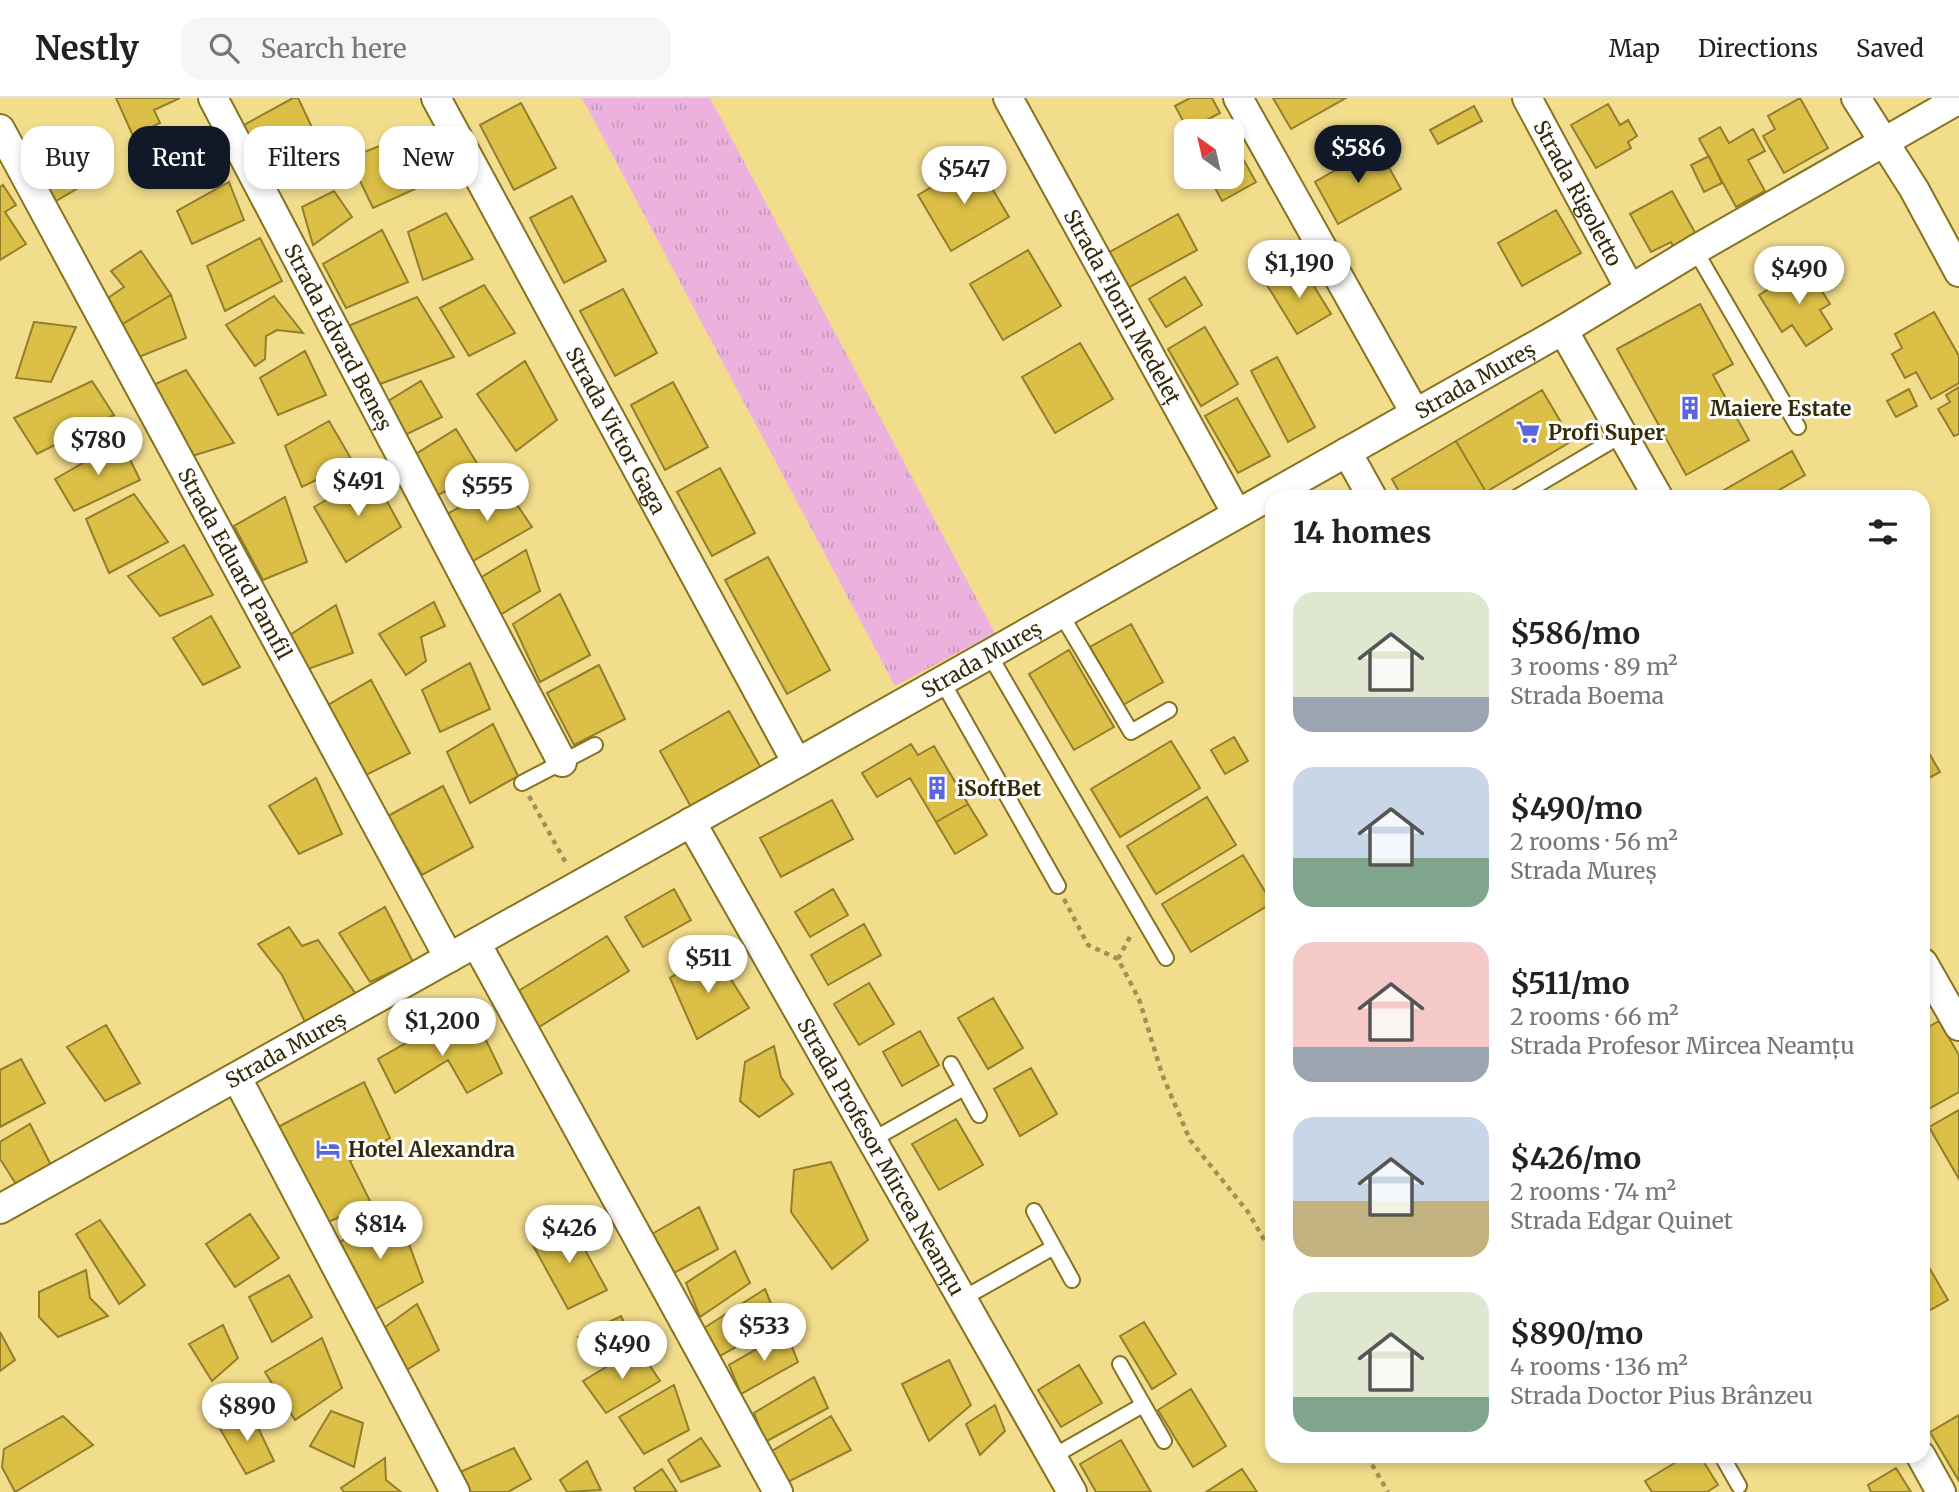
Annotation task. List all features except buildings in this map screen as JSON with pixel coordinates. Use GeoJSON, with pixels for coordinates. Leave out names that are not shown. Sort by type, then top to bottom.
{"type":"FeatureCollection","features":[{"type":"Feature","properties":{"kind":"street","name":"Strada Edvard Beneș"},"geometry":{"type":"LineString","coordinates":[[213,98],[562,762]]}},
{"type":"Feature","properties":{"kind":"street","name":"Strada Victor Gaga"},"geometry":{"type":"LineString","coordinates":[[436,98],[797,763]]}},
{"type":"Feature","properties":{"kind":"street","name":"Strada Florin Medeleț"},"geometry":{"type":"LineString","coordinates":[[1008,98],[1237,514]]}},
{"type":"Feature","properties":{"kind":"street"},"geometry":{"type":"LineString","coordinates":[[1238,98],[1415,413]]}},
{"type":"Feature","properties":{"kind":"street","name":"Strada Rigoletto"},"geometry":{"type":"LineString","coordinates":[[1527,98],[1630,289]]}},
{"type":"Feature","properties":{"kind":"street"},"geometry":{"type":"LineString","coordinates":[[1856,98],[1914,189],[1959,272]]}},
{"type":"Feature","properties":{"kind":"street","name":"Strada Mureș"},"geometry":{"type":"LineString","coordinates":[[1280,490],[1563,330],[1959,99]]}},
{"type":"Feature","properties":{"kind":"street","name":"Strada Eduard Pamfil"},"geometry":{"type":"LineString","coordinates":[[0,129],[449,958]]}},
{"type":"Feature","properties":{"kind":"street"},"geometry":{"type":"LineString","coordinates":[[1563,330],[1654,490]]}},
{"type":"Feature","properties":{"kind":"street"},"geometry":{"type":"LineString","coordinates":[[1347,452],[1368,490]]}},
{"type":"Feature","properties":{"kind":"street","name":"Strada Mureș"},"geometry":{"type":"LineString","coordinates":[[0,1208],[237,1078],[1265,498]]}},
{"type":"Feature","properties":{"kind":"street","name":"Strada Profesor Mircea Neamțu"},"geometry":{"type":"LineString","coordinates":[[691,822],[1072,1492]]}},
{"type":"Feature","properties":{"kind":"street"},"geometry":{"type":"LineString","coordinates":[[476,943],[778,1492]]}},
{"type":"Feature","properties":{"kind":"street"},"geometry":{"type":"LineString","coordinates":[[1930,975],[1959,1026]]}},
{"type":"Feature","properties":{"kind":"street"},"geometry":{"type":"LineString","coordinates":[[237,1078],[455,1492]]}},
{"type":"Feature","properties":{"kind":"street"},"geometry":{"type":"LineString","coordinates":[[1924,1463],[1941,1492]]}},
{"type":"Feature","properties":{"kind":"lane"},"geometry":{"type":"LineString","coordinates":[[1696,250],[1798,427]]}},
{"type":"Feature","properties":{"kind":"lane"},"geometry":{"type":"LineString","coordinates":[[1529,490],[1622,435]]}},
{"type":"Feature","properties":{"kind":"lane"},"geometry":{"type":"LineString","coordinates":[[1061,614],[1131,732],[1169,710]]}},
{"type":"Feature","properties":{"kind":"lane"},"geometry":{"type":"LineString","coordinates":[[989,654],[1166,958]]}},
{"type":"Feature","properties":{"kind":"lane"},"geometry":{"type":"LineString","coordinates":[[942,681],[1058,886]]}},
{"type":"Feature","properties":{"kind":"lane"},"geometry":{"type":"LineString","coordinates":[[522,783],[595,745]]}},
{"type":"Feature","properties":{"kind":"lane"},"geometry":{"type":"LineString","coordinates":[[951,1064],[979,1115]]}},
{"type":"Feature","properties":{"kind":"lane"},"geometry":{"type":"LineString","coordinates":[[872,1140],[964,1088]]}},
{"type":"Feature","properties":{"kind":"lane"},"geometry":{"type":"LineString","coordinates":[[1034,1211],[1073,1280]]}},
{"type":"Feature","properties":{"kind":"lane"},"geometry":{"type":"LineString","coordinates":[[962,1299],[1054,1247]]}},
{"type":"Feature","properties":{"kind":"lane"},"geometry":{"type":"LineString","coordinates":[[1120,1364],[1164,1441]]}},
{"type":"Feature","properties":{"kind":"lane"},"geometry":{"type":"LineString","coordinates":[[1052,1457],[1143,1405]]}},
{"type":"Feature","properties":{"kind":"lane"},"geometry":{"type":"LineString","coordinates":[[1727,1463],[1740,1486]]}},
{"type":"Feature","properties":{"kind":"path"},"geometry":{"type":"LineString","coordinates":[[522,783],[578,885]]}},
{"type":"Feature","properties":{"kind":"path"},"geometry":{"type":"LineString","coordinates":[[1058,886],[1070,915],[1088,946],[1118,959],[1139,999],[1162,1074],[1190,1140],[1248,1212],[1265,1241]]}},
{"type":"Feature","properties":{"kind":"path"},"geometry":{"type":"LineString","coordinates":[[1118,959],[1142,917]]}},
{"type":"Feature","properties":{"kind":"path"},"geometry":{"type":"LineString","coordinates":[[1371,1463],[1388,1492]]}},
{"type":"Feature","properties":{"kind":"green space"},"geometry":{"type":"Polygon","coordinates":[[[582,98],[710,98],[995,633],[895,686],[582,98]]]}},
{"type":"Feature","properties":{"kind":"place","name":"Maiere Estate"},"geometry":{"type":"Point","coordinates":[1690,408]}},
{"type":"Feature","properties":{"kind":"place","name":"Profi Super"},"geometry":{"type":"Point","coordinates":[1528,432]}},
{"type":"Feature","properties":{"kind":"place","name":"iSoftBet"},"geometry":{"type":"Point","coordinates":[937,788]}},
{"type":"Feature","properties":{"kind":"place","name":"Hotel Alexandra"},"geometry":{"type":"Point","coordinates":[328,1149]}}]}
